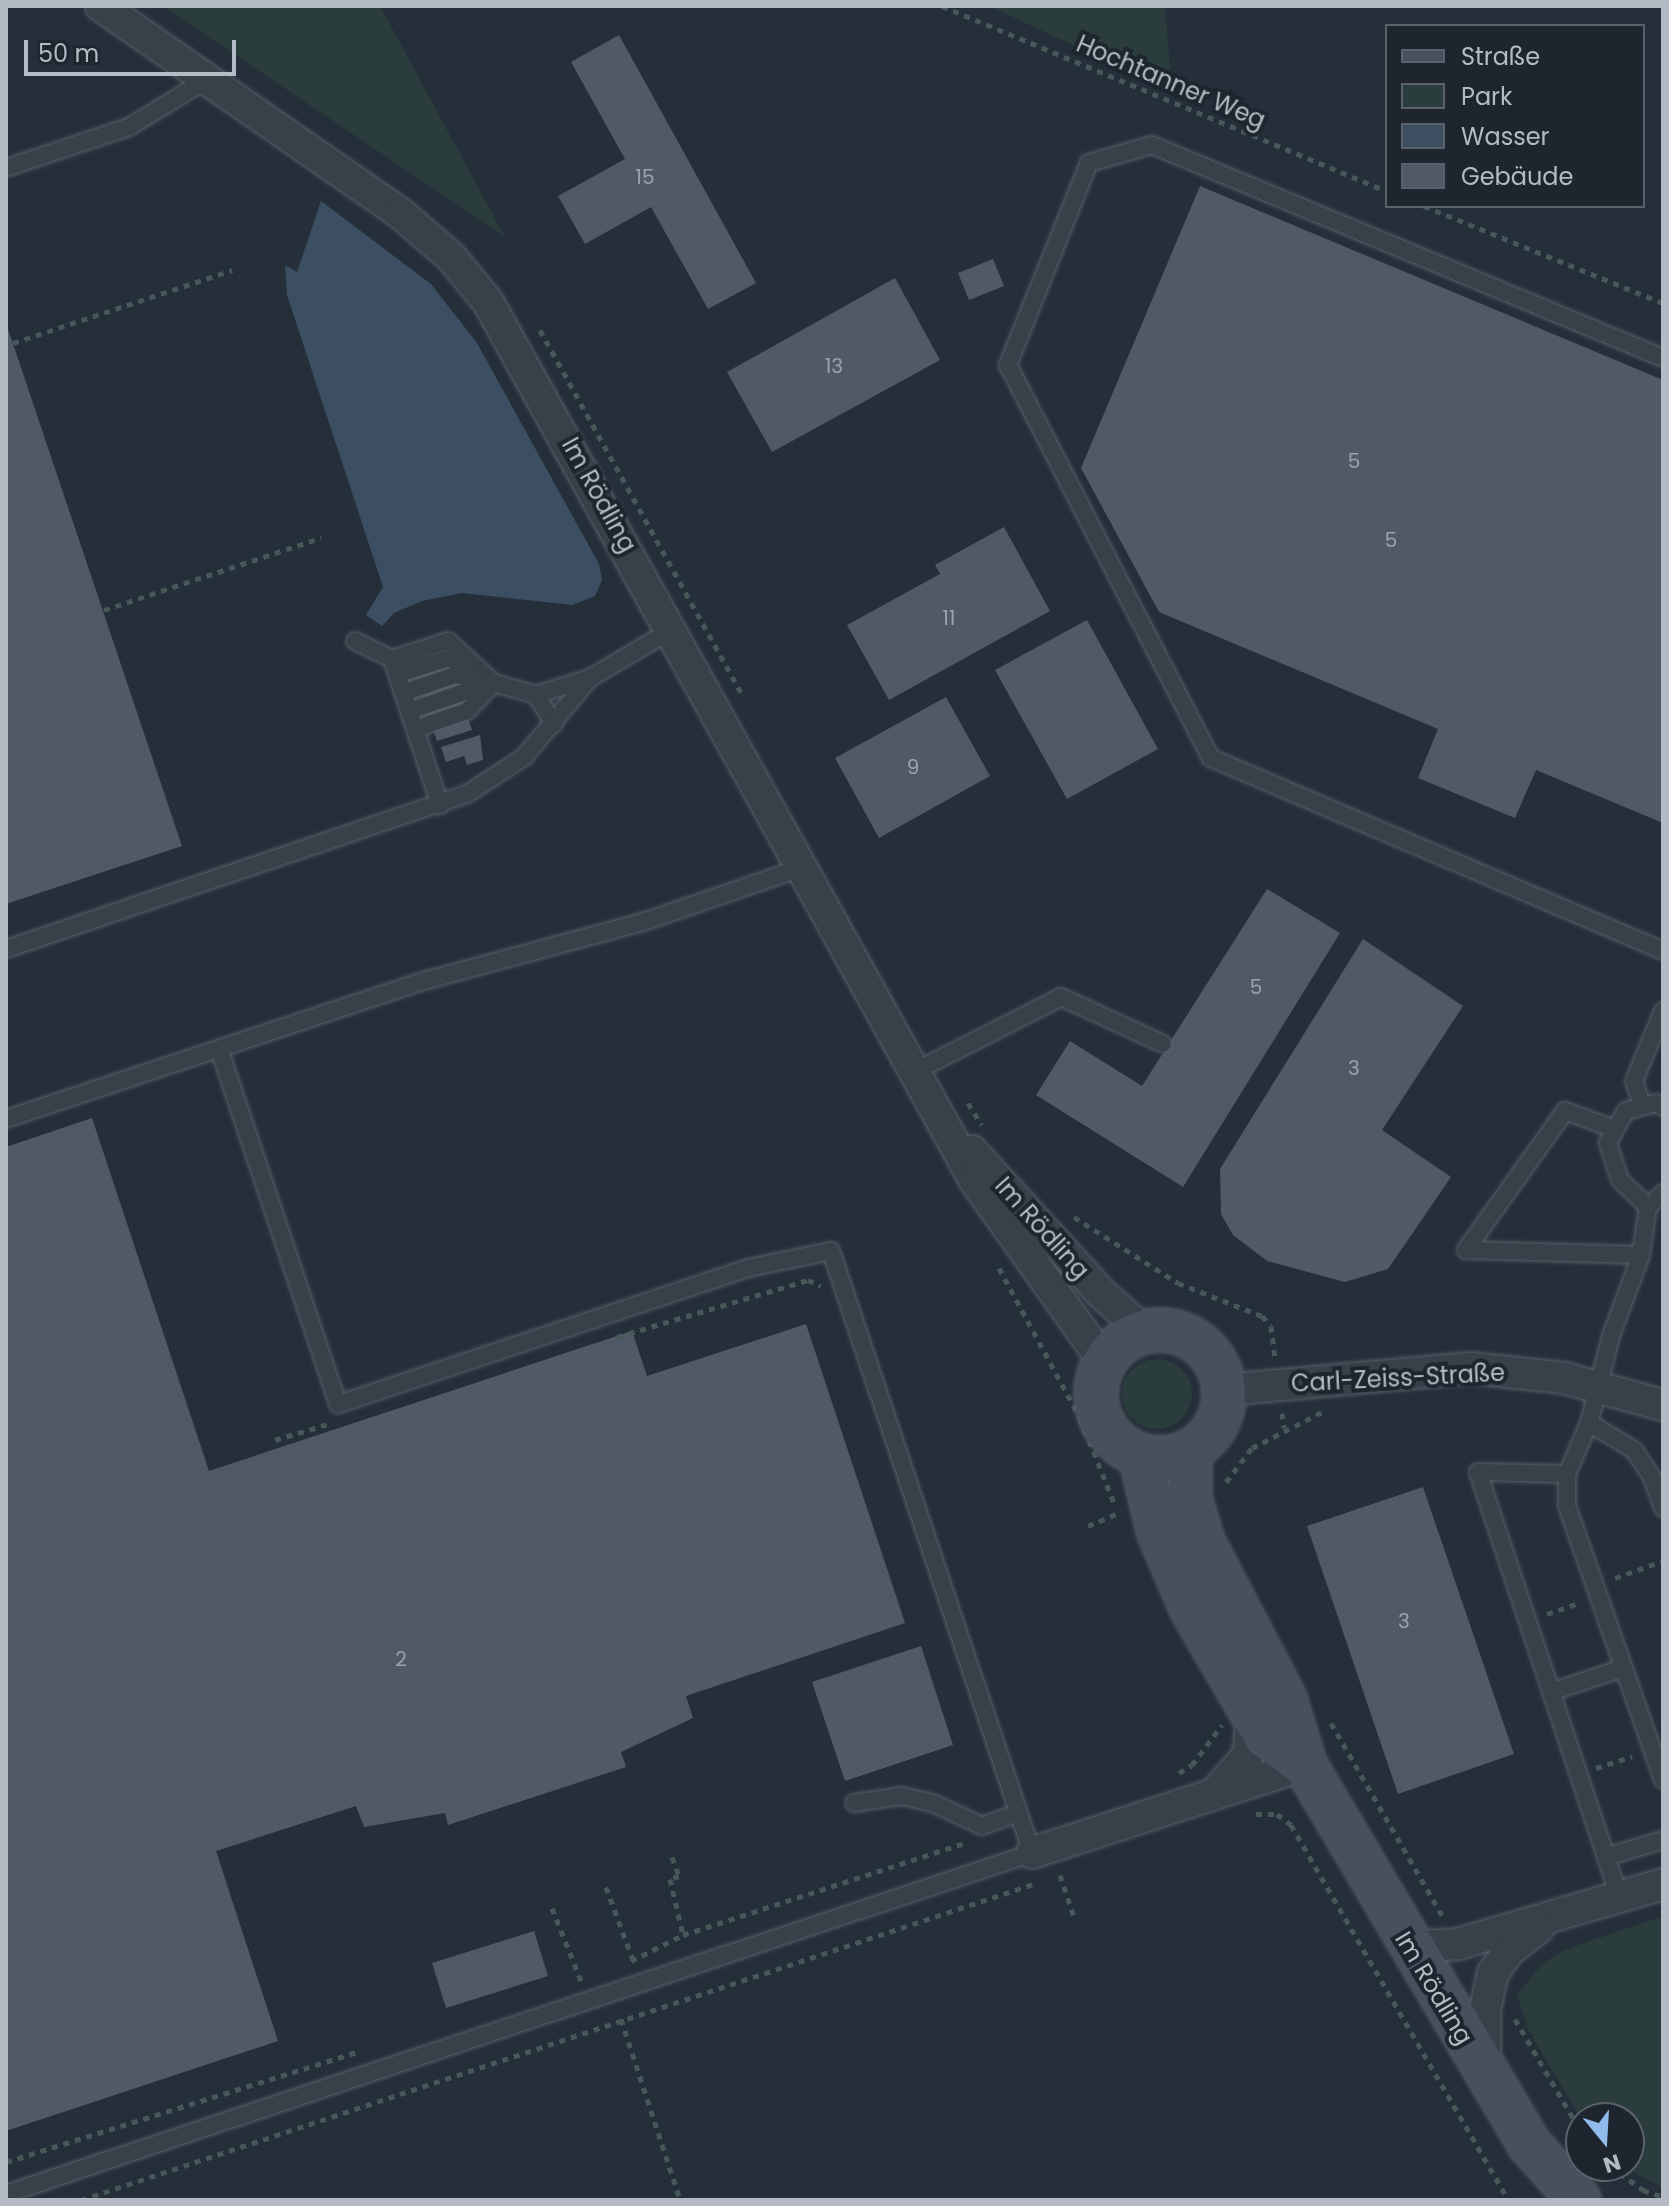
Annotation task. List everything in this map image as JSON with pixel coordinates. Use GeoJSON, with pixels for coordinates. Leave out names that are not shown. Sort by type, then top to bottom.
{"type":"FeatureCollection","features":[{"type":"Feature","properties":{"kind":"street","name":"Im Rödling"},"geometry":{"type":"LineString","coordinates":[[101,6],[400,213],[469,277],[519,353],[804,867],[929,1064],[943,1119],[991,1208],[1077,1318],[1104,1362]]}},
{"type":"Feature","properties":{"kind":"street","name":"Im Rödling"},"geometry":{"type":"LineString","coordinates":[[943,1119],[1101,1293],[1145,1332]]}},
{"type":"Feature","properties":{"kind":"street"},"geometry":{"type":"LineString","coordinates":[[1145,1332],[1177,1332],[1198,1342],[1215,1360],[1224,1390],[1216,1425],[1190,1451],[1165,1458],[1140,1455],[1116,1440],[1100,1417],[1096,1398],[1104,1362],[1115,1348],[1145,1332]]}},
{"type":"Feature","properties":{"kind":"street","name":"Carl-Zeiss-Straße"},"geometry":{"type":"LineString","coordinates":[[1224,1390],[1471,1368],[1533,1372],[1599,1385],[1663,1405]]}},
{"type":"Feature","properties":{"kind":"street","name":"Im Rödling"},"geometry":{"type":"LineString","coordinates":[[1190,1451],[1190,1499],[1203,1542],[1285,1699],[1305,1765],[1485,2073],[1542,2162],[1579,2200]]}},
{"type":"Feature","properties":{"kind":"street","name":"Im Rödling"},"geometry":{"type":"LineString","coordinates":[[1140,1455],[1175,1577],[1242,1718],[1305,1765]]}},
{"type":"Feature","properties":{"kind":"street"},"geometry":{"type":"LineString","coordinates":[[1213,1795],[1248,1755],[1242,1718]]}},
{"type":"Feature","properties":{"kind":"street"},"geometry":{"type":"LineString","coordinates":[[1032,1853],[1305,1765]]}},
{"type":"Feature","properties":{"kind":"street"},"geometry":{"type":"LineString","coordinates":[[1404,1938],[1423,1946],[1458,1944],[1547,1922],[1663,1884]]}},
{"type":"Feature","properties":{"kind":"street"},"geometry":{"type":"LineString","coordinates":[[1485,2073],[1485,2010],[1493,1973],[1510,1950],[1547,1922]]}},
{"type":"Feature","properties":{"kind":"lane"},"geometry":{"type":"LineString","coordinates":[[6,168],[129,127],[206,80]]}},
{"type":"Feature","properties":{"kind":"lane"},"geometry":{"type":"LineString","coordinates":[[1663,358],[1152,145],[1089,163],[1008,365],[1211,758],[1663,951]]}},
{"type":"Feature","properties":{"kind":"lane"},"geometry":{"type":"LineString","coordinates":[[403,693],[455,675],[536,695],[590,678],[673,629]]}},
{"type":"Feature","properties":{"kind":"lane"},"geometry":{"type":"LineString","coordinates":[[355,641],[395,667],[440,805]]}},
{"type":"Feature","properties":{"kind":"lane"},"geometry":{"type":"LineString","coordinates":[[395,667],[448,641],[494,683]]}},
{"type":"Feature","properties":{"kind":"lane"},"geometry":{"type":"LineString","coordinates":[[6,949],[440,805],[496,778],[554,724],[590,678]]}},
{"type":"Feature","properties":{"kind":"lane"},"geometry":{"type":"LineString","coordinates":[[409,711],[494,683]]}},
{"type":"Feature","properties":{"kind":"lane"},"geometry":{"type":"LineString","coordinates":[[415,729],[467,711],[494,683]]}},
{"type":"Feature","properties":{"kind":"lane"},"geometry":{"type":"LineString","coordinates":[[536,695],[554,724]]}},
{"type":"Feature","properties":{"kind":"lane"},"geometry":{"type":"LineString","coordinates":[[6,1119],[424,981],[643,922],[804,867]]}},
{"type":"Feature","properties":{"kind":"lane"},"geometry":{"type":"LineString","coordinates":[[929,1064],[1061,997],[1163,1044]]}},
{"type":"Feature","properties":{"kind":"lane"},"geometry":{"type":"LineString","coordinates":[[1642,1105],[1634,1081],[1663,1011]]}},
{"type":"Feature","properties":{"kind":"lane"},"geometry":{"type":"LineString","coordinates":[[6,2194],[1032,1853],[831,1251],[748,1268],[338,1404],[219,1049]]}},
{"type":"Feature","properties":{"kind":"lane"},"geometry":{"type":"LineString","coordinates":[[1648,1207],[1620,1180],[1609,1158],[1612,1128],[1626,1111],[1642,1105],[1663,1107]]}},
{"type":"Feature","properties":{"kind":"lane"},"geometry":{"type":"LineString","coordinates":[[1612,1128],[1565,1111],[1466,1250],[1641,1255]]}},
{"type":"Feature","properties":{"kind":"lane"},"geometry":{"type":"LineString","coordinates":[[1663,1193],[1648,1207],[1641,1255],[1611,1336],[1589,1423],[1567,1474],[1567,1506],[1663,1780]]}},
{"type":"Feature","properties":{"kind":"lane"},"geometry":{"type":"LineString","coordinates":[[1589,1423],[1634,1450],[1652,1477],[1663,1508]]}},
{"type":"Feature","properties":{"kind":"lane"},"geometry":{"type":"LineString","coordinates":[[1567,1474],[1478,1472],[1620,1898]]}},
{"type":"Feature","properties":{"kind":"lane"},"geometry":{"type":"LineString","coordinates":[[1551,1692],[1623,1668]]}},
{"type":"Feature","properties":{"kind":"lane"},"geometry":{"type":"LineString","coordinates":[[854,1803],[902,1796],[933,1803],[982,1826],[1018,1813]]}},
{"type":"Feature","properties":{"kind":"lane"},"geometry":{"type":"LineString","coordinates":[[1606,1857],[1663,1840]]}},
{"type":"Feature","properties":{"kind":"path","name":"Hochtanner Weg"},"geometry":{"type":"LineString","coordinates":[[942,6],[1385,190]]}},
{"type":"Feature","properties":{"kind":"path"},"geometry":{"type":"LineString","coordinates":[[1429,208],[1663,303]]}},
{"type":"Feature","properties":{"kind":"path"},"geometry":{"type":"LineString","coordinates":[[13,343],[232,270]]}},
{"type":"Feature","properties":{"kind":"path"},"geometry":{"type":"LineString","coordinates":[[577,395],[748,705]]}},
{"type":"Feature","properties":{"kind":"path"},"geometry":{"type":"LineString","coordinates":[[104,610],[321,538]]}},
{"type":"Feature","properties":{"kind":"path"},"geometry":{"type":"LineString","coordinates":[[929,1064],[989,1134]]}},
{"type":"Feature","properties":{"kind":"path"},"geometry":{"type":"LineString","coordinates":[[1068,1212],[1146,1266],[1262,1316],[1271,1326]]}},
{"type":"Feature","properties":{"kind":"path"},"geometry":{"type":"LineString","coordinates":[[997,1266],[1080,1418],[1118,1513],[1088,1526]]}},
{"type":"Feature","properties":{"kind":"path"},"geometry":{"type":"LineString","coordinates":[[610,1340],[808,1280],[828,1293]]}},
{"type":"Feature","properties":{"kind":"path"},"geometry":{"type":"LineString","coordinates":[[1220,1493],[1252,1448],[1327,1410]]}},
{"type":"Feature","properties":{"kind":"path"},"geometry":{"type":"LineString","coordinates":[[275,1440],[336,1422]]}},
{"type":"Feature","properties":{"kind":"path"},"geometry":{"type":"LineString","coordinates":[[1527,1621],[1663,1561]]}},
{"type":"Feature","properties":{"kind":"path"},"geometry":{"type":"LineString","coordinates":[[1323,1711],[1458,1944]]}},
{"type":"Feature","properties":{"kind":"path"},"geometry":{"type":"LineString","coordinates":[[1169,1776],[1192,1765],[1217,1727],[1242,1718]]}},
{"type":"Feature","properties":{"kind":"path"},"geometry":{"type":"LineString","coordinates":[[1579,1774],[1652,1749]]}},
{"type":"Feature","properties":{"kind":"path"},"geometry":{"type":"LineString","coordinates":[[1245,1817],[1277,1814],[1291,1825],[1508,2200]]}},
{"type":"Feature","properties":{"kind":"path"},"geometry":{"type":"LineString","coordinates":[[566,1985],[606,1973],[683,1935],[985,1836],[982,1826]]}},
{"type":"Feature","properties":{"kind":"path"},"geometry":{"type":"LineString","coordinates":[[672,1857],[679,1876],[670,1879],[683,1935]]}},
{"type":"Feature","properties":{"kind":"path"},"geometry":{"type":"LineString","coordinates":[[81,2200],[1074,1871]]}},
{"type":"Feature","properties":{"kind":"path"},"geometry":{"type":"LineString","coordinates":[[1060,1875],[1075,1920]]}},
{"type":"Feature","properties":{"kind":"path"},"geometry":{"type":"LineString","coordinates":[[606,1887],[633,1960]]}},
{"type":"Feature","properties":{"kind":"path"},"geometry":{"type":"LineString","coordinates":[[552,1908],[581,1981]]}},
{"type":"Feature","properties":{"kind":"path"},"geometry":{"type":"LineString","coordinates":[[606,1973],[680,2200]]}},
{"type":"Feature","properties":{"kind":"path"},"geometry":{"type":"LineString","coordinates":[[1493,1973],[1517,1981],[1511,2005],[1521,2032],[1565,2105]]}},
{"type":"Feature","properties":{"kind":"path"},"geometry":{"type":"LineString","coordinates":[[6,2162],[369,2047]]}},
{"type":"Feature","properties":{"kind":"path"},"geometry":{"type":"LineString","coordinates":[[1632,2182],[1643,2190],[1663,2197]]}},
{"type":"Feature","properties":{"kind":"green space"},"geometry":{"type":"Polygon","coordinates":[[[163,6],[380,6],[505,237],[163,6]]]}},
{"type":"Feature","properties":{"kind":"green space"},"geometry":{"type":"Polygon","coordinates":[[[989,6],[1165,6],[1172,91],[989,6]]]}},
{"type":"Feature","properties":{"kind":"green space"},"geometry":{"type":"Polygon","coordinates":[[[1150,1359],[1164,1359],[1177,1364],[1187,1374],[1192,1394],[1187,1414],[1177,1424],[1164,1429],[1150,1429],[1137,1424],[1127,1414],[1122,1401],[1122,1387],[1127,1374],[1137,1364],[1150,1359]]]}},
{"type":"Feature","properties":{"kind":"green space"},"geometry":{"type":"Polygon","coordinates":[[[1663,1916],[1663,2188],[1645,2178],[1645,2102],[1571,2102],[1528,2029],[1517,1995],[1542,1964],[1564,1950],[1663,1916]]]}},
{"type":"Feature","properties":{"kind":"water"},"geometry":{"type":"Polygon","coordinates":[[[321,201],[431,284],[477,343],[599,564],[602,580],[595,596],[572,605],[462,593],[422,601],[394,613],[382,626],[366,615],[383,587],[287,295],[285,265],[297,272],[321,201]]]}},
{"type":"Feature","properties":{"kind":"building"},"geometry":{"type":"Polygon","coordinates":[[[619,35],[756,283],[708,309],[651,207],[585,244],[558,196],[625,159],[571,62],[619,35]]]}},
{"type":"Feature","properties":{"kind":"building"},"geometry":{"type":"Polygon","coordinates":[[[1200,186],[1663,380],[1663,823],[1536,770],[1515,818],[1418,778],[1438,729],[1159,612],[1081,468],[1200,186]]]}},
{"type":"Feature","properties":{"kind":"building"},"geometry":{"type":"Polygon","coordinates":[[[993,259],[1004,286],[969,300],[958,273],[993,259]]]}},
{"type":"Feature","properties":{"kind":"building"},"geometry":{"type":"Polygon","coordinates":[[[895,278],[940,360],[772,452],[727,372],[895,278]]]}},
{"type":"Feature","properties":{"kind":"building"},"geometry":{"type":"Polygon","coordinates":[[[6,323],[182,846],[6,904],[6,323]]]}},
{"type":"Feature","properties":{"kind":"building"},"geometry":{"type":"Polygon","coordinates":[[[1004,527],[1050,611],[889,700],[847,625],[940,574],[935,565],[1004,527]]]}},
{"type":"Feature","properties":{"kind":"building"},"geometry":{"type":"Polygon","coordinates":[[[1087,620],[1158,749],[1067,799],[995,670],[1087,620]]]}},
{"type":"Feature","properties":{"kind":"building"},"geometry":{"type":"Polygon","coordinates":[[[443,644],[472,730],[437,741],[409,656],[443,644]]]}},
{"type":"Feature","properties":{"kind":"building"},"geometry":{"type":"Polygon","coordinates":[[[946,697],[990,776],[879,838],[835,758],[946,697]]]}},
{"type":"Feature","properties":{"kind":"building"},"geometry":{"type":"Polygon","coordinates":[[[480,735],[483,760],[467,765],[464,756],[446,762],[441,747],[480,735]]]}},
{"type":"Feature","properties":{"kind":"building"},"geometry":{"type":"Polygon","coordinates":[[[1267,889],[1340,933],[1183,1187],[1036,1095],[1070,1041],[1142,1086],[1267,889]]]}},
{"type":"Feature","properties":{"kind":"building"},"geometry":{"type":"Polygon","coordinates":[[[1363,939],[1463,1006],[1382,1130],[1451,1177],[1388,1269],[1345,1282],[1267,1261],[1233,1235],[1221,1214],[1220,1169],[1363,939]]]}},
{"type":"Feature","properties":{"kind":"building"},"geometry":{"type":"Polygon","coordinates":[[[92,1118],[209,1471],[632,1331],[647,1376],[806,1324],[905,1623],[686,1696],[693,1718],[621,1752],[626,1767],[448,1825],[445,1813],[364,1827],[356,1806],[216,1851],[278,2041],[6,2131],[6,1147],[92,1118]]]}},
{"type":"Feature","properties":{"kind":"building"},"geometry":{"type":"Polygon","coordinates":[[[1423,1487],[1514,1754],[1398,1794],[1307,1526],[1423,1487]]]}},
{"type":"Feature","properties":{"kind":"building"},"geometry":{"type":"Polygon","coordinates":[[[921,1646],[953,1745],[845,1781],[812,1682],[921,1646]]]}},
{"type":"Feature","properties":{"kind":"building"},"geometry":{"type":"Polygon","coordinates":[[[534,1931],[548,1976],[446,2008],[432,1963],[534,1931]]]}}]}
